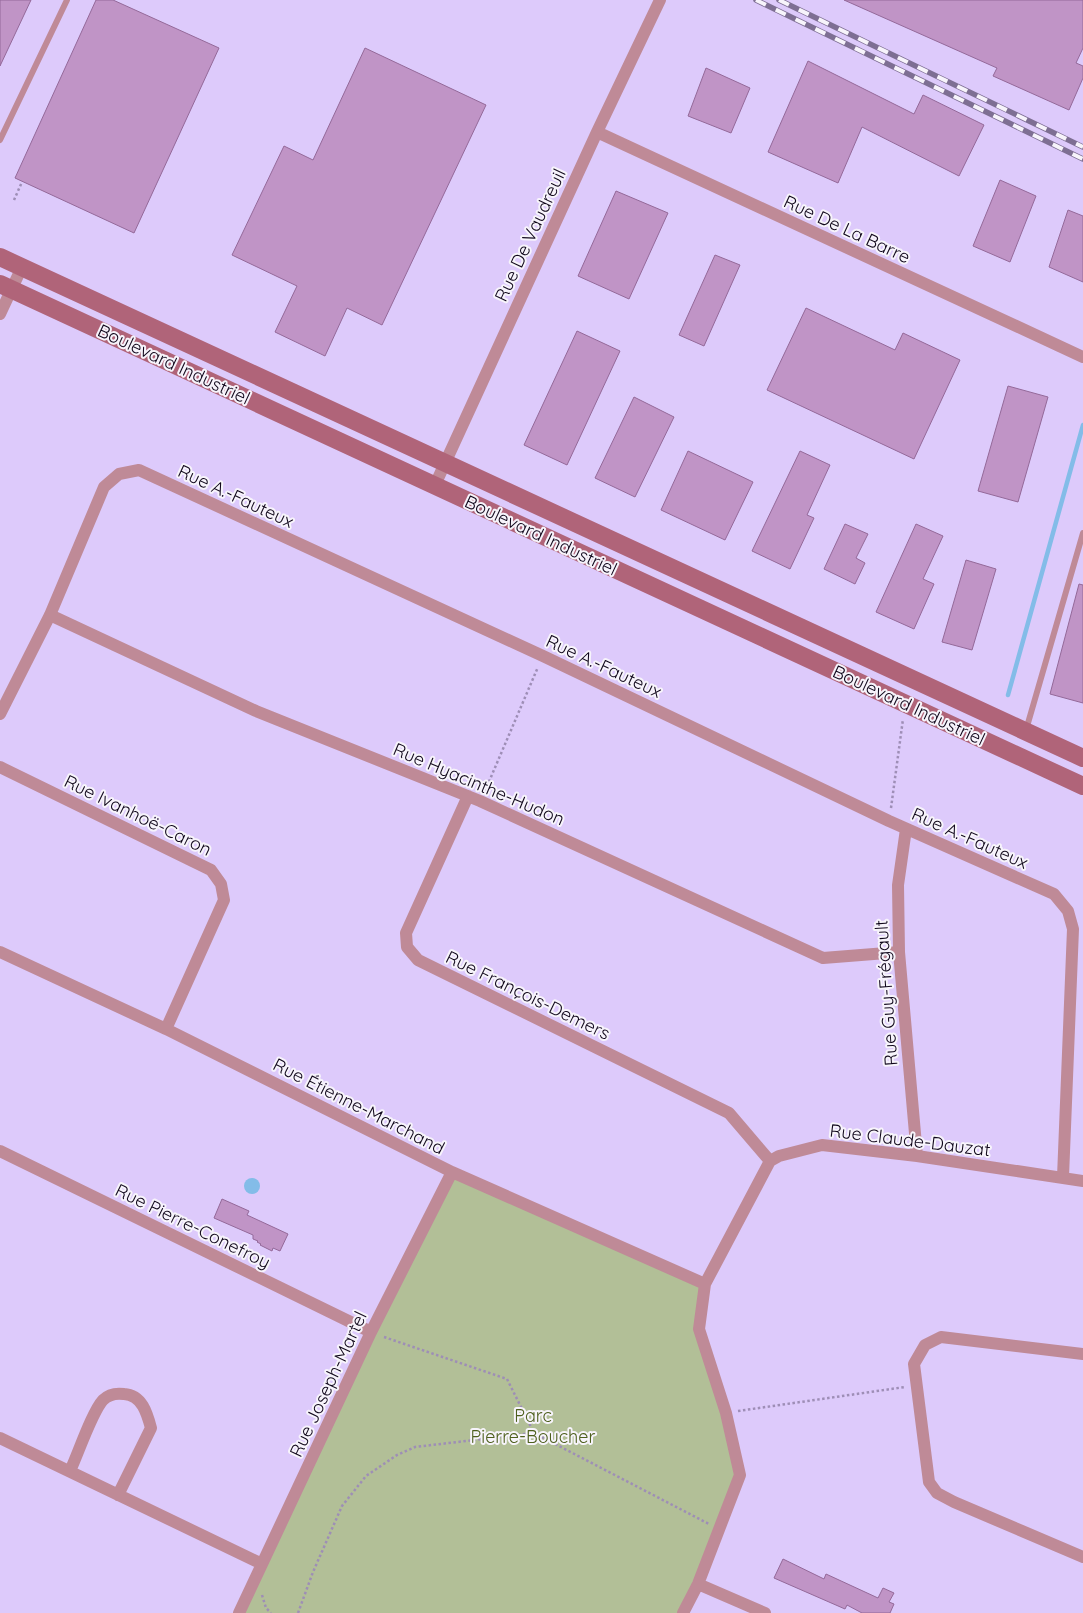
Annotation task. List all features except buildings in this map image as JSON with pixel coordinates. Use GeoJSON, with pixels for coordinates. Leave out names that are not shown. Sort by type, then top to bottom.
{"type":"FeatureCollection","features":[{"type":"Feature","properties":{"kind":"street","name":"Rue De Vaudreuil"},"geometry":{"type":"LineString","coordinates":[[435,485],[597,132],[660,0]]}},
{"type":"Feature","properties":{"kind":"street","name":"Rue De La Barre"},"geometry":{"type":"LineString","coordinates":[[597,132],[1083,357]]}},
{"type":"Feature","properties":{"kind":"street","name":"Boulevard Industriel"},"geometry":{"type":"LineString","coordinates":[[0,257],[1083,758]]}},
{"type":"Feature","properties":{"kind":"street"},"geometry":{"type":"LineString","coordinates":[[0,314],[6,286],[22,268]]}},
{"type":"Feature","properties":{"kind":"street","name":"Boulevard Industriel"},"geometry":{"type":"LineString","coordinates":[[6,286],[1083,786]]}},
{"type":"Feature","properties":{"kind":"street"},"geometry":{"type":"LineString","coordinates":[[113,336],[122,314]]}},
{"type":"Feature","properties":{"kind":"street","name":"Rue A.-Fauteux"},"geometry":{"type":"LineString","coordinates":[[0,714],[50,615],[104,488],[119,474],[139,470],[542,656],[906,829],[1054,894],[1068,911],[1073,929],[1063,1177]]}},
{"type":"Feature","properties":{"kind":"street"},"geometry":{"type":"LineString","coordinates":[[562,544],[574,523]]}},
{"type":"Feature","properties":{"kind":"street"},"geometry":{"type":"LineString","coordinates":[[616,570],[627,547]]}},
{"type":"Feature","properties":{"kind":"street"},"geometry":{"type":"LineString","coordinates":[[701,609],[714,587]]}},
{"type":"Feature","properties":{"kind":"street","name":"Rue Hyacinthe-Hudon"},"geometry":{"type":"LineString","coordinates":[[50,615],[256,711],[480,801],[823,958],[899,952]]}},
{"type":"Feature","properties":{"kind":"street"},"geometry":{"type":"LineString","coordinates":[[828,668],[840,645]]}},
{"type":"Feature","properties":{"kind":"street"},"geometry":{"type":"LineString","coordinates":[[950,724],[961,701]]}},
{"type":"Feature","properties":{"kind":"street"},"geometry":{"type":"LineString","coordinates":[[1006,750],[1021,729]]}},
{"type":"Feature","properties":{"kind":"street","name":"Rue Ivanhoë-Caron"},"geometry":{"type":"LineString","coordinates":[[0,767],[210,870],[221,884],[224,900],[166,1029]]}},
{"type":"Feature","properties":{"kind":"street","name":"Rue François-Demers"},"geometry":{"type":"LineString","coordinates":[[468,796],[406,933],[407,947],[418,960],[729,1114],[770,1161]]}},
{"type":"Feature","properties":{"kind":"street","name":"Rue Guy-Frégault"},"geometry":{"type":"LineString","coordinates":[[906,829],[898,885],[899,952],[917,1156]]}},
{"type":"Feature","properties":{"kind":"street","name":"Rue Étienne-Marchand"},"geometry":{"type":"LineString","coordinates":[[0,952],[166,1029],[452,1172],[705,1284]]}},
{"type":"Feature","properties":{"kind":"street","name":"Rue Claude-Dauzat"},"geometry":{"type":"LineString","coordinates":[[770,1161],[779,1156],[822,1146],[917,1156],[1083,1181]]}},
{"type":"Feature","properties":{"kind":"street","name":"Rue Pierre-Conefroy"},"geometry":{"type":"LineString","coordinates":[[0,1151],[371,1332]]}},
{"type":"Feature","properties":{"kind":"street"},"geometry":{"type":"LineString","coordinates":[[684,1613],[698,1584],[740,1475],[726,1413],[699,1329],[705,1284],[770,1161]]}},
{"type":"Feature","properties":{"kind":"street","name":"Rue Joseph-Martel"},"geometry":{"type":"LineString","coordinates":[[239,1613],[371,1332],[452,1172]]}},
{"type":"Feature","properties":{"kind":"street"},"geometry":{"type":"LineString","coordinates":[[1083,1354],[942,1337],[925,1345],[914,1364],[929,1482],[937,1493],[1083,1557]]}},
{"type":"Feature","properties":{"kind":"street"},"geometry":{"type":"LineString","coordinates":[[70,1471],[96,1410],[104,1399],[116,1393],[131,1394],[145,1408],[151,1428],[118,1495]]}},
{"type":"Feature","properties":{"kind":"street"},"geometry":{"type":"LineString","coordinates":[[0,1438],[262,1564]]}},
{"type":"Feature","properties":{"kind":"street"},"geometry":{"type":"LineString","coordinates":[[698,1584],[765,1613]]}},
{"type":"Feature","properties":{"kind":"lane"},"geometry":{"type":"LineString","coordinates":[[0,140],[67,0]]}},
{"type":"Feature","properties":{"kind":"lane"},"geometry":{"type":"LineString","coordinates":[[1021,729],[1083,533]]}},
{"type":"Feature","properties":{"kind":"path"},"geometry":{"type":"LineString","coordinates":[[14,200],[22,182]]}},
{"type":"Feature","properties":{"kind":"path"},"geometry":{"type":"LineString","coordinates":[[480,801],[542,656]]}},
{"type":"Feature","properties":{"kind":"path"},"geometry":{"type":"LineString","coordinates":[[889,821],[905,703]]}},
{"type":"Feature","properties":{"kind":"path"},"geometry":{"type":"LineString","coordinates":[[371,1332],[508,1380],[534,1433]]}},
{"type":"Feature","properties":{"kind":"path"},"geometry":{"type":"LineString","coordinates":[[726,1413],[917,1386]]}},
{"type":"Feature","properties":{"kind":"path"},"geometry":{"type":"LineString","coordinates":[[298,1613],[313,1572],[342,1506],[366,1476],[398,1455],[415,1447],[534,1433],[719,1529]]}},
{"type":"Feature","properties":{"kind":"path"},"geometry":{"type":"LineString","coordinates":[[252,1586],[262,1594],[266,1608],[271,1613]]}},
{"type":"Feature","properties":{"kind":"green space","name":"Parc Pierre-Boucher"},"geometry":{"type":"Polygon","coordinates":[[[452,1172],[705,1284],[699,1329],[740,1475],[683,1613],[239,1613],[452,1172]]]}},
{"type":"Feature","properties":{"kind":"water"},"geometry":{"type":"Polygon","coordinates":[[[252,1178],[258,1180],[260,1186],[258,1192],[252,1194],[246,1192],[244,1186],[246,1180],[252,1178]]]}},
{"type":"Feature","properties":{"kind":"waterway"},"geometry":{"type":"LineString","coordinates":[[1008,695],[1083,425]]}},
{"type":"Feature","properties":{"kind":"railway"},"geometry":{"type":"LineString","coordinates":[[756,0],[1083,159]]}},
{"type":"Feature","properties":{"kind":"railway"},"geometry":{"type":"LineString","coordinates":[[779,0],[1083,147]]}}]}
